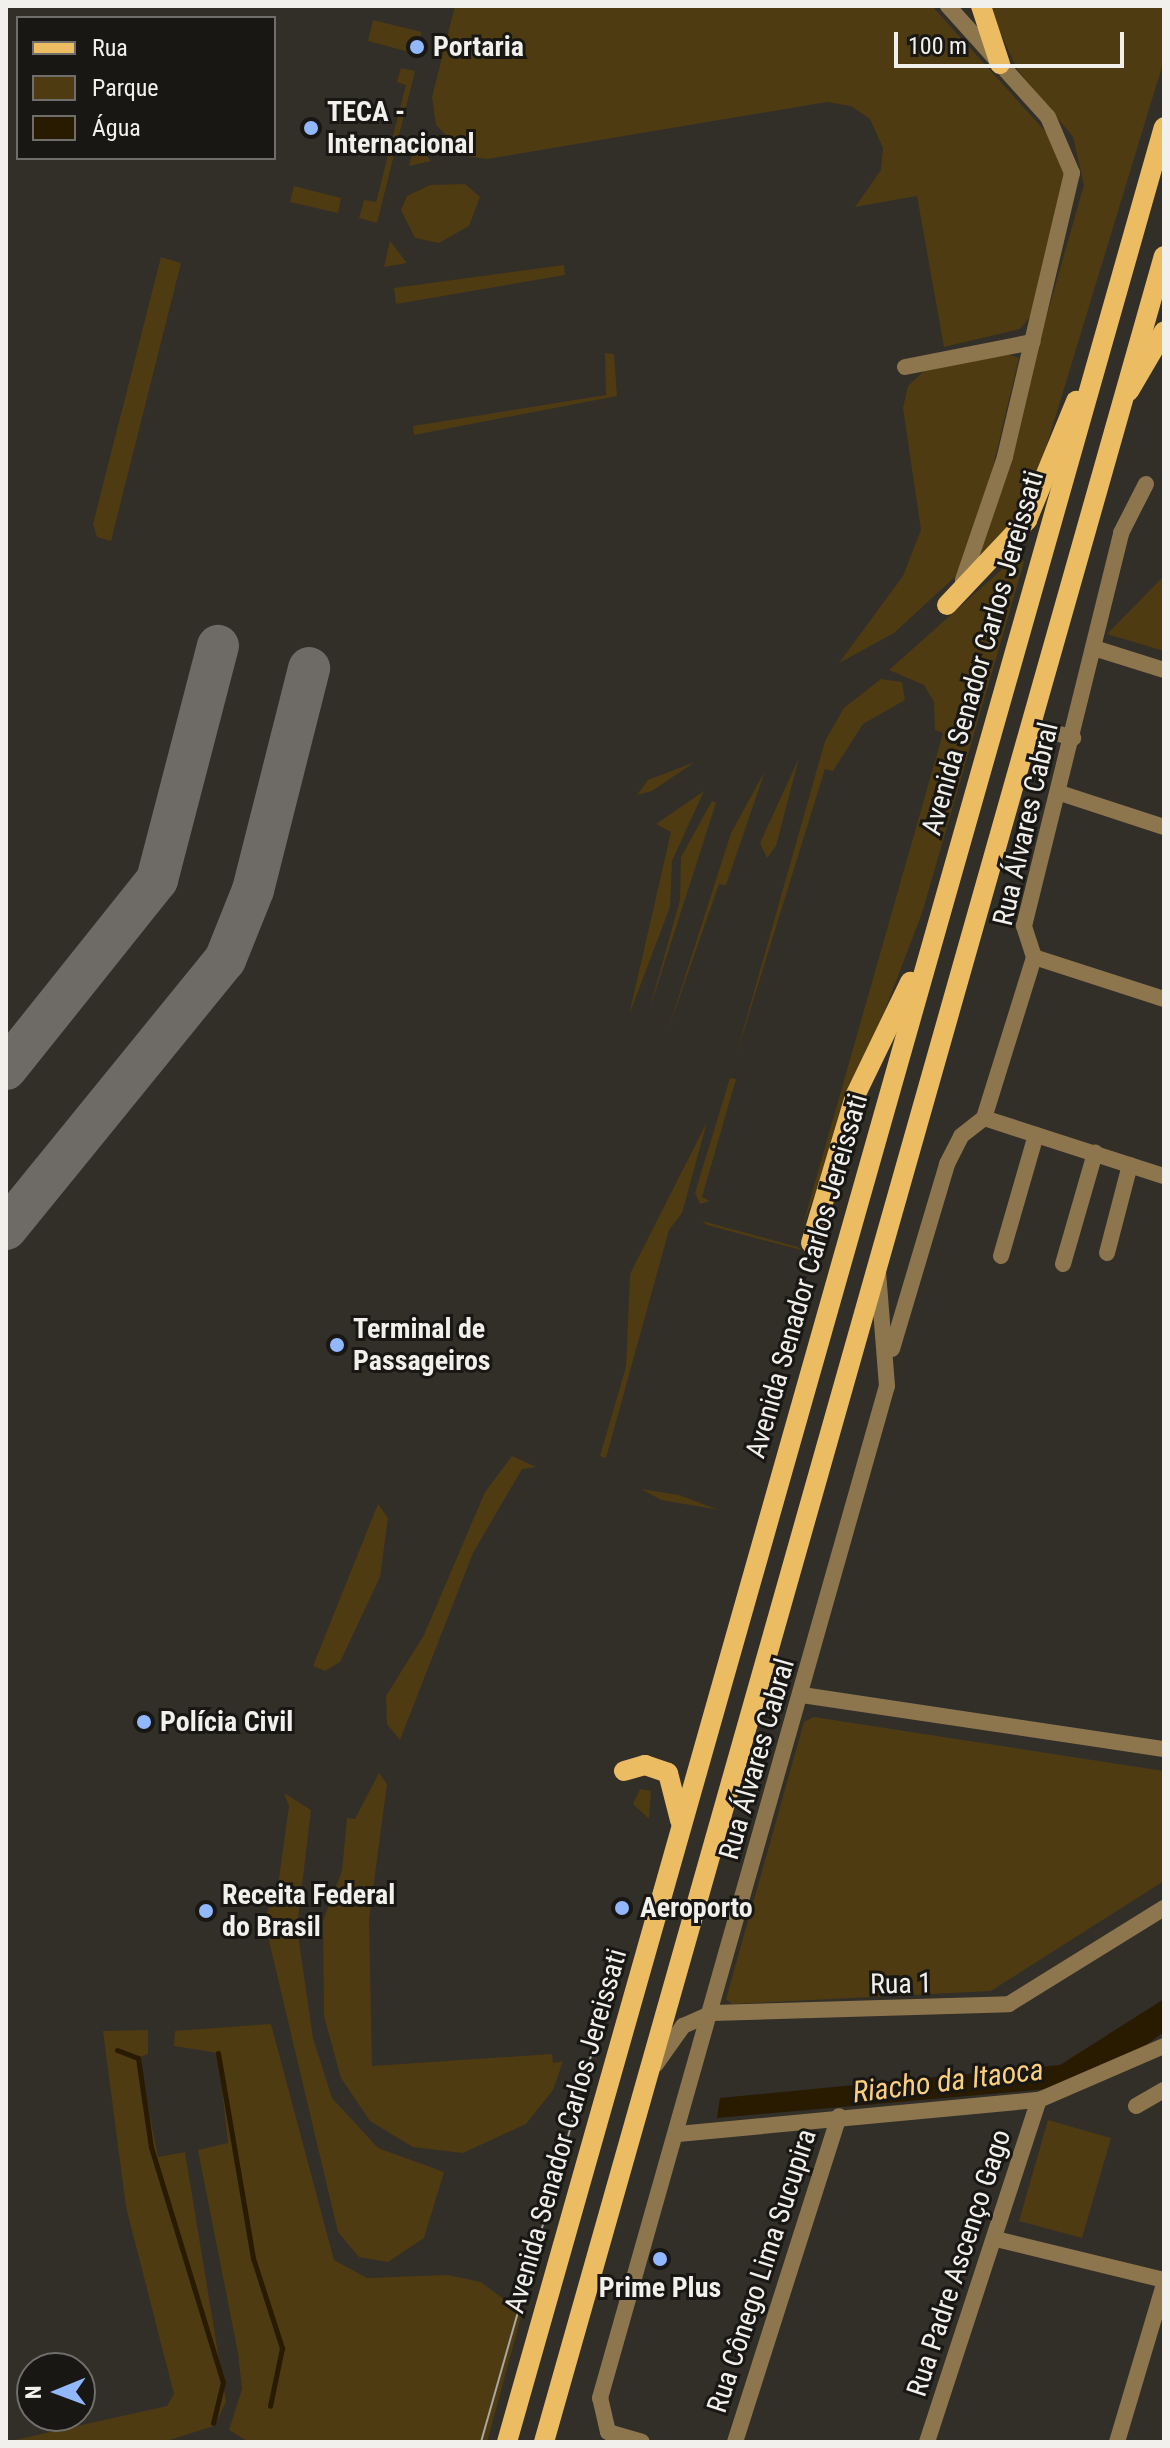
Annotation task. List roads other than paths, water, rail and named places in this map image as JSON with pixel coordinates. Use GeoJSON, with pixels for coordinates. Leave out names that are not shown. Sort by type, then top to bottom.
{"type":"FeatureCollection","features":[{"type":"Feature","properties":{"kind":"main road"},"geometry":{"type":"LineString","coordinates":[[981,6],[1000,64]]}},
{"type":"Feature","properties":{"kind":"main road","name":"Avenida Senador Carlos Jereissati"},"geometry":{"type":"LineString","coordinates":[[507,2442],[1099,346],[1164,127]]}},
{"type":"Feature","properties":{"kind":"main road"},"geometry":{"type":"LineString","coordinates":[[544,2442],[1164,256]]}},
{"type":"Feature","properties":{"kind":"main road"},"geometry":{"type":"LineString","coordinates":[[1124,397],[1164,331]]}},
{"type":"Feature","properties":{"kind":"main road"},"geometry":{"type":"LineString","coordinates":[[947,605],[1027,520],[1099,346]]}},
{"type":"Feature","properties":{"kind":"main road"},"geometry":{"type":"LineString","coordinates":[[811,1243],[855,1096],[934,931]]}},
{"type":"Feature","properties":{"kind":"main road"},"geometry":{"type":"LineString","coordinates":[[624,1771],[645,1765],[668,1773],[681,1829]]}},
{"type":"Feature","properties":{"kind":"street"},"geometry":{"type":"LineString","coordinates":[[947,605],[984,529],[1033,342],[1072,173],[1048,117],[948,6]]}},
{"type":"Feature","properties":{"kind":"street"},"geometry":{"type":"LineString","coordinates":[[905,367],[1033,342]]}},
{"type":"Feature","properties":{"kind":"street","name":"Rua Álvares Cabral"},"geometry":{"type":"LineString","coordinates":[[607,2437],[599,2418],[600,2398],[802,1695],[888,1363],[947,1164],[961,1136],[984,1118],[1034,957],[1024,926],[1060,793],[1121,533],[1146,484]]}},
{"type":"Feature","properties":{"kind":"street"},"geometry":{"type":"LineString","coordinates":[[1094,648],[1164,670]]}},
{"type":"Feature","properties":{"kind":"street"},"geometry":{"type":"LineString","coordinates":[[1031,726],[1073,738]]}},
{"type":"Feature","properties":{"kind":"street"},"geometry":{"type":"LineString","coordinates":[[1060,793],[1164,827]]}},
{"type":"Feature","properties":{"kind":"street"},"geometry":{"type":"LineString","coordinates":[[1034,957],[1164,999]]}},
{"type":"Feature","properties":{"kind":"street"},"geometry":{"type":"LineString","coordinates":[[984,1118],[1164,1176]]}},
{"type":"Feature","properties":{"kind":"street"},"geometry":{"type":"LineString","coordinates":[[1001,1256],[1036,1135]]}},
{"type":"Feature","properties":{"kind":"street"},"geometry":{"type":"LineString","coordinates":[[1063,1264],[1095,1153]]}},
{"type":"Feature","properties":{"kind":"street"},"geometry":{"type":"LineString","coordinates":[[1107,1253],[1130,1165]]}},
{"type":"Feature","properties":{"kind":"street","name":"Rua Álvares Cabral"},"geometry":{"type":"LineString","coordinates":[[878,1271],[888,1363]]}},
{"type":"Feature","properties":{"kind":"street"},"geometry":{"type":"LineString","coordinates":[[802,1695],[1164,1749]]}},
{"type":"Feature","properties":{"kind":"street","name":"Rua 1"},"geometry":{"type":"LineString","coordinates":[[645,2083],[674,2034],[712,2013],[1009,2004],[1164,1908]]}},
{"type":"Feature","properties":{"kind":"street"},"geometry":{"type":"LineString","coordinates":[[678,2134],[839,2116],[1039,2100],[1164,2046]]}},
{"type":"Feature","properties":{"kind":"street"},"geometry":{"type":"LineString","coordinates":[[1136,2106],[1164,2090]]}},
{"type":"Feature","properties":{"kind":"street","name":"Rua Padre Ascenço Gago"},"geometry":{"type":"LineString","coordinates":[[927,2442],[1039,2100]]}},
{"type":"Feature","properties":{"kind":"street","name":"Rua Cônego Lima Sucupira"},"geometry":{"type":"LineString","coordinates":[[735,2442],[839,2116]]}},
{"type":"Feature","properties":{"kind":"street"},"geometry":{"type":"LineString","coordinates":[[996,2239],[1164,2282],[1117,2442]]}},
{"type":"Feature","properties":{"kind":"street"},"geometry":{"type":"LineString","coordinates":[[607,2437],[642,2442]]}},
{"type":"Feature","properties":{"kind":"water","name":"Riacho da Itaoca"},"geometry":{"type":"Polygon","coordinates":[[[1164,1999],[1164,2032],[1128,2058],[1047,2089],[717,2118],[720,2098],[1060,2065],[1164,1999]]]}},
{"type":"Feature","properties":{"kind":"waterway"},"geometry":{"type":"LineString","coordinates":[[117,2050],[138,2058],[151,2147],[223,2382],[213,2423]]}},
{"type":"Feature","properties":{"kind":"waterway"},"geometry":{"type":"LineString","coordinates":[[218,2053],[253,2258],[282,2348],[270,2406]]}},
{"type":"Feature","properties":{"kind":"tram line"},"geometry":{"type":"LineString","coordinates":[[481,2442],[613,1979]]}},
{"type":"Feature","properties":{"kind":"place","name":"Portaria"},"geometry":{"type":"Point","coordinates":[417,47]}},
{"type":"Feature","properties":{"kind":"place","name":"TECA - Internacional"},"geometry":{"type":"Point","coordinates":[311,128]}},
{"type":"Feature","properties":{"kind":"place","name":"Terminal de Passageiros"},"geometry":{"type":"Point","coordinates":[337,1345]}},
{"type":"Feature","properties":{"kind":"place","name":"Polícia Civil"},"geometry":{"type":"Point","coordinates":[144,1722]}},
{"type":"Feature","properties":{"kind":"place","name":"Aeroporto"},"geometry":{"type":"Point","coordinates":[622,1908]}},
{"type":"Feature","properties":{"kind":"place","name":"Receita Federal do Brasil"},"geometry":{"type":"Point","coordinates":[206,1911]}},
{"type":"Feature","properties":{"kind":"place","name":"Prime Plus"},"geometry":{"type":"Point","coordinates":[660,2259]}}]}
